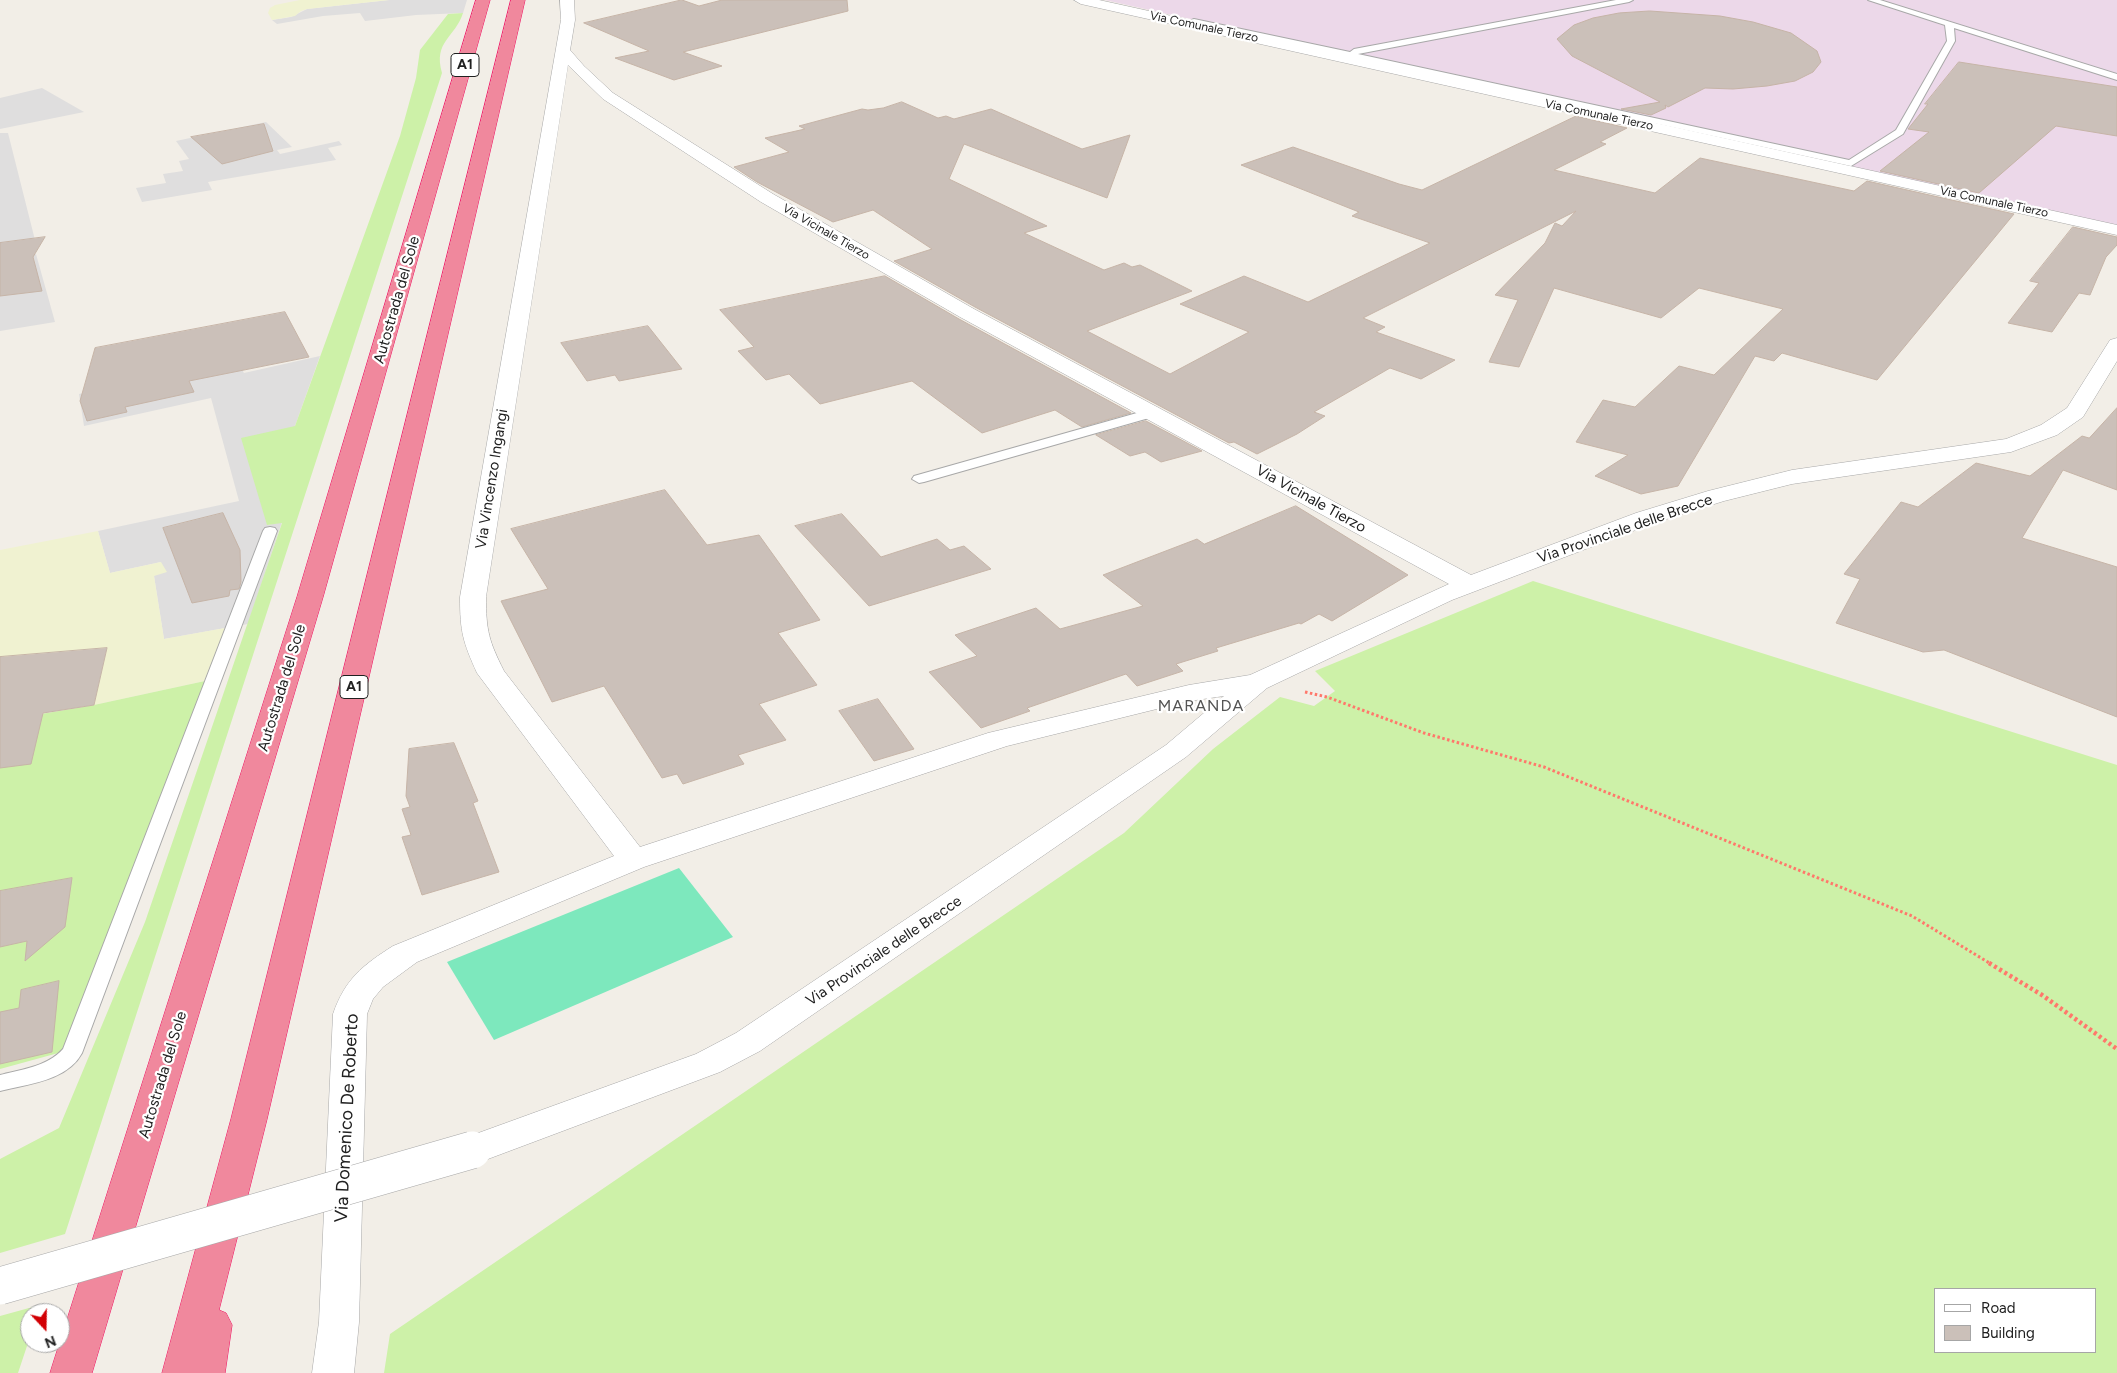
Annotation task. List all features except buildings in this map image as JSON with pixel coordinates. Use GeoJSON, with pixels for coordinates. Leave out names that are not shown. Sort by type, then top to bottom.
{"type":"FeatureCollection","features":[{"type":"Feature","properties":{"kind":"highway","name":"Autostrada del Sole"},"geometry":{"type":"LineString","coordinates":[[71,1373],[310,597],[483,0]]}},
{"type":"Feature","properties":{"kind":"highway","name":"A1"},"geometry":{"type":"LineString","coordinates":[[183,1373],[249,1120],[518,0]]}},
{"type":"Feature","properties":{"kind":"highway"},"geometry":{"type":"LineString","coordinates":[[204,1373],[249,1120]]}},
{"type":"Feature","properties":{"kind":"street"},"geometry":{"type":"LineString","coordinates":[[563,50],[568,20],[567,0]]}},
{"type":"Feature","properties":{"kind":"street","name":"Via Comunale Tierzo"},"geometry":{"type":"LineString","coordinates":[[1081,0],[2117,230]]}},
{"type":"Feature","properties":{"kind":"street","name":"Via Vicinale Tierzo"},"geometry":{"type":"LineString","coordinates":[[563,50],[579,69],[608,96],[767,198],[967,313],[1470,585]]}},
{"type":"Feature","properties":{"kind":"street","name":"Via Vincenzo Ingangi"},"geometry":{"type":"LineString","coordinates":[[563,50],[473,597],[473,627],[479,648],[491,673],[633,860]]}},
{"type":"Feature","properties":{"kind":"street","name":"Via Provinciale delle Brecce"},"geometry":{"type":"LineString","coordinates":[[0,1286],[472,1150],[708,1063],[748,1042],[1176,751],[1257,682],[1443,595],[1645,518],[1716,496],[1792,477],[2011,445],[2049,430],[2075,412],[2117,344]]}},
{"type":"Feature","properties":{"kind":"street","name":"Via Provinciale delle Brecce"},"geometry":{"type":"LineString","coordinates":[[633,860],[998,739],[1189,693],[1257,682]]}},
{"type":"Feature","properties":{"kind":"street","name":"Via Domenico De Roberto"},"geometry":{"type":"LineString","coordinates":[[332,1373],[339,1322],[350,1014],[354,997],[366,983],[405,954],[633,860]]}},
{"type":"Feature","properties":{"kind":"lane"},"geometry":{"type":"LineString","coordinates":[[1095,0],[1851,163],[1900,132],[1951,41],[1949,24]]}},
{"type":"Feature","properties":{"kind":"lane"},"geometry":{"type":"LineString","coordinates":[[1346,54],[1629,0]]}},
{"type":"Feature","properties":{"kind":"lane"},"geometry":{"type":"LineString","coordinates":[[1872,0],[2117,77]]}},
{"type":"Feature","properties":{"kind":"lane"},"geometry":{"type":"LineString","coordinates":[[919,479],[1151,413]]}},
{"type":"Feature","properties":{"kind":"lane"},"geometry":{"type":"LineString","coordinates":[[0,1083],[55,1068],[67,1060],[72,1053],[270,531]]}},
{"type":"Feature","properties":{"kind":"path"},"geometry":{"type":"LineString","coordinates":[[1257,682],[1327,697],[1424,733],[1544,767],[1912,916],[2042,995],[2117,1049]]}},
{"type":"Feature","properties":{"kind":"shaded area"},"geometry":{"type":"Polygon","coordinates":[[[389,0],[467,0],[463,13],[416,15],[365,21],[360,13],[323,16],[277,24],[272,20],[291,17],[307,9],[389,0]]]}},
{"type":"Feature","properties":{"kind":"shaded area"},"geometry":{"type":"Polygon","coordinates":[[[1105,0],[2117,0],[2117,227],[1105,0]]]}},
{"type":"Feature","properties":{"kind":"shaded area"},"geometry":{"type":"Polygon","coordinates":[[[42,88],[84,112],[0,129],[0,98],[42,88]]]}},
{"type":"Feature","properties":{"kind":"shaded area"},"geometry":{"type":"Polygon","coordinates":[[[266,122],[292,147],[277,150],[280,154],[339,141],[342,145],[328,148],[336,160],[208,182],[212,190],[142,202],[136,188],[166,183],[163,174],[183,171],[179,161],[189,159],[176,141],[266,122]]]}},
{"type":"Feature","properties":{"kind":"shaded area"},"geometry":{"type":"Polygon","coordinates":[[[0,133],[8,133],[37,248],[0,254],[0,133]]]}},
{"type":"Feature","properties":{"kind":"shaded area"},"geometry":{"type":"Polygon","coordinates":[[[36,254],[55,322],[0,331],[0,259],[36,254]]]}},
{"type":"Feature","properties":{"kind":"shaded area"},"geometry":{"type":"Polygon","coordinates":[[[320,356],[295,426],[267,525],[282,522],[248,624],[164,639],[154,576],[161,562],[110,573],[98,531],[239,501],[211,398],[84,426],[79,394],[235,359],[244,373],[320,356]]]}},
{"type":"Feature","properties":{"kind":"green space"},"geometry":{"type":"Polygon","coordinates":[[[300,0],[389,0],[307,9],[295,16],[272,20],[268,13],[270,8],[275,5],[300,0]]]}},
{"type":"Feature","properties":{"kind":"green space"},"geometry":{"type":"Polygon","coordinates":[[[463,13],[446,40],[440,54],[442,73],[65,1234],[0,1253],[0,1159],[59,1128],[145,922],[282,523],[267,525],[241,438],[295,426],[400,136],[416,78],[420,50],[448,14],[463,13]]]}},
{"type":"Feature","properties":{"kind":"green space"},"geometry":{"type":"Polygon","coordinates":[[[98,531],[110,573],[161,562],[167,572],[154,576],[164,639],[225,628],[205,681],[94,705],[107,648],[0,657],[0,550],[98,531]]]}},
{"type":"Feature","properties":{"kind":"green space"},"geometry":{"type":"Polygon","coordinates":[[[1533,581],[2117,765],[2117,1373],[384,1373],[390,1334],[1124,833],[1213,749],[1280,697],[1314,706],[1335,691],[1315,671],[1533,581]]]}},
{"type":"Feature","properties":{"kind":"green space"},"geometry":{"type":"Polygon","coordinates":[[[205,681],[62,1052],[0,1069],[0,721],[94,705],[205,681]]]}},
{"type":"Feature","properties":{"kind":"green space"},"geometry":{"type":"Polygon","coordinates":[[[679,868],[733,937],[494,1040],[447,962],[679,868]]]}},
{"type":"Feature","properties":{"kind":"green space"},"geometry":{"type":"Polygon","coordinates":[[[20,1310],[20,1353],[25,1353],[18,1373],[0,1373],[0,1316],[20,1310]]]}},
{"type":"Feature","properties":{"kind":"district","name":"MARANDA"},"geometry":{"type":"Point","coordinates":[1201,706]}}]}
